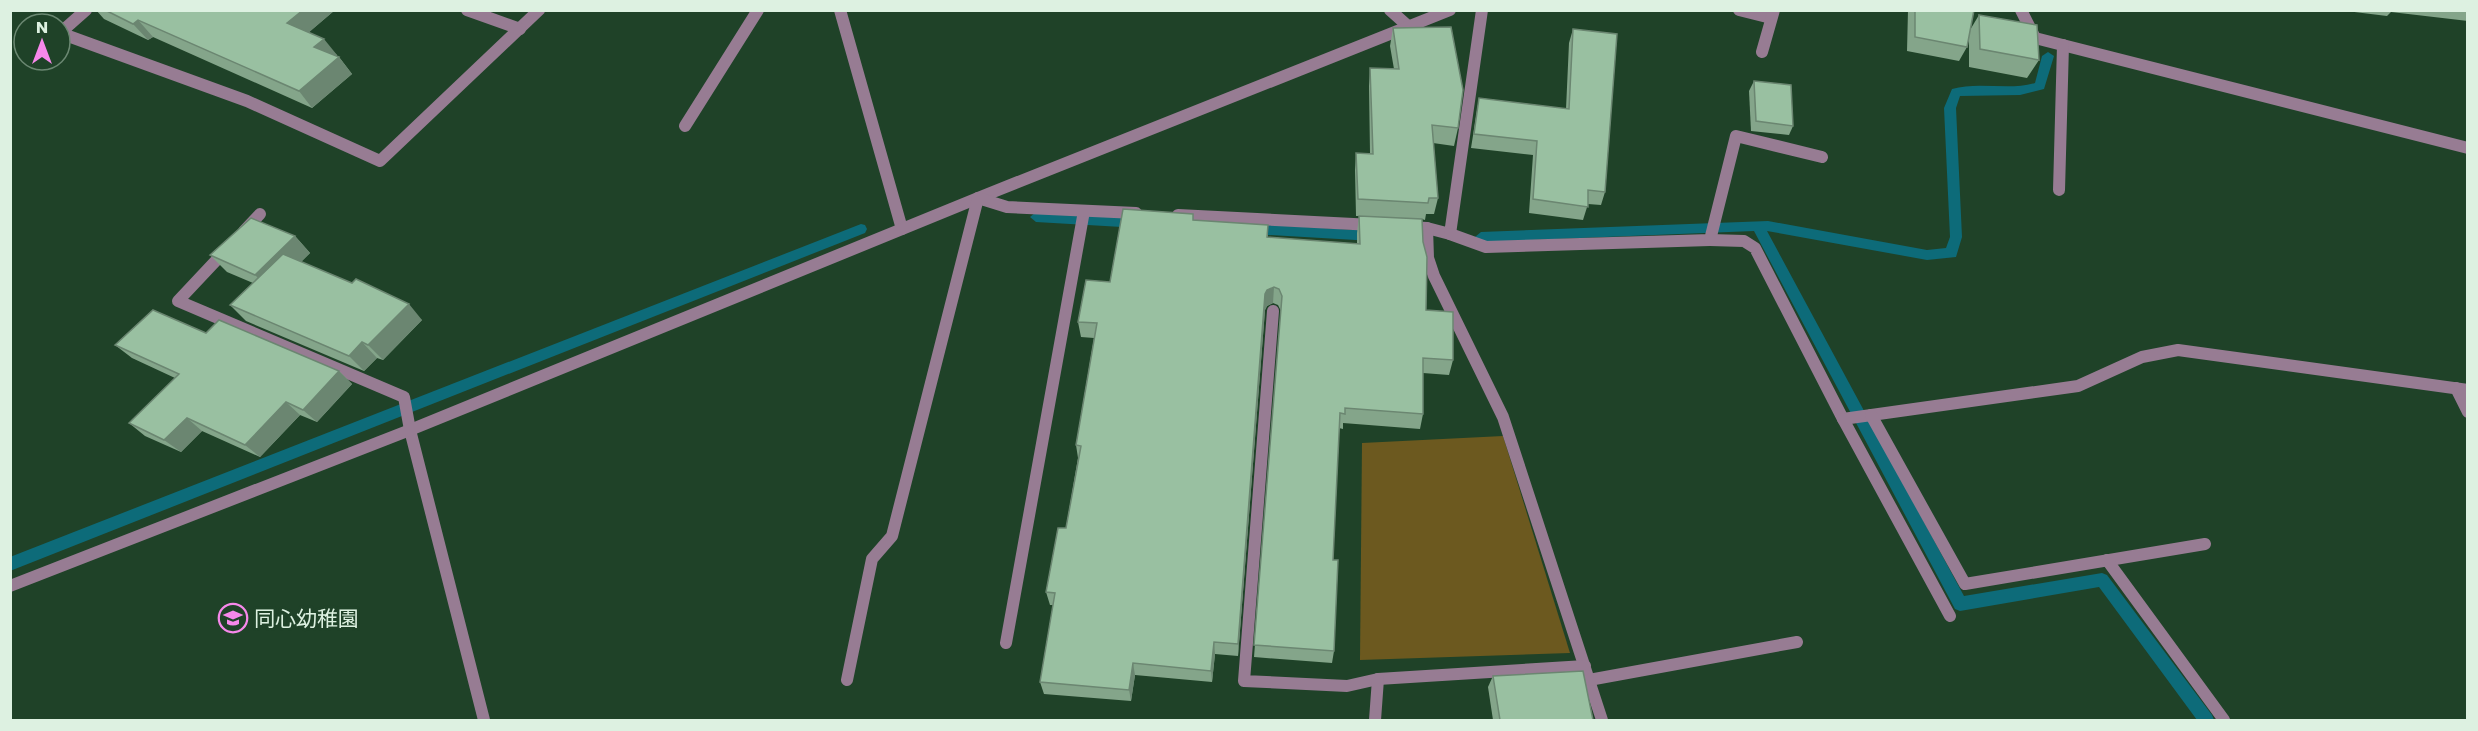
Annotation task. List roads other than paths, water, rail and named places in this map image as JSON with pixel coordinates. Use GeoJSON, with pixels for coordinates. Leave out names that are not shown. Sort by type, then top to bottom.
{"type":"FeatureCollection","features":[{"type":"Feature","properties":{"kind":"street"},"geometry":{"type":"LineString","coordinates":[[86,10],[60,33],[247,101],[380,161],[539,10]]}},
{"type":"Feature","properties":{"kind":"street"},"geometry":{"type":"LineString","coordinates":[[467,10],[519,29]]}},
{"type":"Feature","properties":{"kind":"street"},"geometry":{"type":"LineString","coordinates":[[685,126],[758,10]]}},
{"type":"Feature","properties":{"kind":"street"},"geometry":{"type":"LineString","coordinates":[[840,10],[902,229]]}},
{"type":"Feature","properties":{"kind":"street"},"geometry":{"type":"LineString","coordinates":[[1390,10],[1409,27]]}},
{"type":"Feature","properties":{"kind":"street"},"geometry":{"type":"LineString","coordinates":[[10,586],[408,417],[902,229],[1450,10]]}},
{"type":"Feature","properties":{"kind":"street"},"geometry":{"type":"LineString","coordinates":[[1450,234],[1482,10]]}},
{"type":"Feature","properties":{"kind":"street"},"geometry":{"type":"LineString","coordinates":[[1739,10],[1773,14],[1762,52]]}},
{"type":"Feature","properties":{"kind":"street"},"geometry":{"type":"LineString","coordinates":[[2021,10],[2035,38],[2468,148]]}},
{"type":"Feature","properties":{"kind":"street"},"geometry":{"type":"LineString","coordinates":[[2059,190],[2063,45]]}},
{"type":"Feature","properties":{"kind":"street"},"geometry":{"type":"LineString","coordinates":[[1710,237],[1736,136],[1822,157]]}},
{"type":"Feature","properties":{"kind":"street"},"geometry":{"type":"LineString","coordinates":[[978,198],[1007,207],[1083,218],[1143,214]]}},
{"type":"Feature","properties":{"kind":"street"},"geometry":{"type":"LineString","coordinates":[[847,680],[872,559],[892,536],[978,198]]}},
{"type":"Feature","properties":{"kind":"street"},"geometry":{"type":"LineString","coordinates":[[260,214],[178,302],[404,397],[484,720]]}},
{"type":"Feature","properties":{"kind":"street"},"geometry":{"type":"LineString","coordinates":[[1167,215],[1427,228],[1486,247],[1710,237],[1744,241],[1755,248],[1858,417],[1965,584],[2205,544]]}},
{"type":"Feature","properties":{"kind":"street"},"geometry":{"type":"LineString","coordinates":[[1006,643],[1083,218]]}},
{"type":"Feature","properties":{"kind":"street"},"geometry":{"type":"LineString","coordinates":[[1427,228],[1428,258],[1434,276],[1503,417],[1602,720]]}},
{"type":"Feature","properties":{"kind":"street"},"geometry":{"type":"LineString","coordinates":[[1273,311],[1244,681],[1347,686],[1378,679],[1585,666]]}},
{"type":"Feature","properties":{"kind":"street"},"geometry":{"type":"LineString","coordinates":[[1858,417],[2078,386],[2142,357],[2178,350],[2462,389],[2468,412]]}},
{"type":"Feature","properties":{"kind":"street"},"geometry":{"type":"LineString","coordinates":[[1858,417],[1950,616]]}},
{"type":"Feature","properties":{"kind":"street"},"geometry":{"type":"LineString","coordinates":[[2107,560],[2224,720]]}},
{"type":"Feature","properties":{"kind":"street"},"geometry":{"type":"LineString","coordinates":[[1589,681],[1797,642]]}},
{"type":"Feature","properties":{"kind":"street"},"geometry":{"type":"LineString","coordinates":[[1375,720],[1378,679]]}},
{"type":"Feature","properties":{"kind":"waterway"},"geometry":{"type":"LineString","coordinates":[[1481,237],[1768,226],[1927,255],[1951,253],[1956,237],[1950,108],[1956,92],[2010,91],[2040,86],[2048,56]]}},
{"type":"Feature","properties":{"kind":"waterway"},"geometry":{"type":"LineString","coordinates":[[1036,217],[1139,223]]}},
{"type":"Feature","properties":{"kind":"waterway"},"geometry":{"type":"LineString","coordinates":[[1758,227],[1960,604],[2102,580],[2206,720]]}},
{"type":"Feature","properties":{"kind":"waterway"},"geometry":{"type":"LineString","coordinates":[[10,564],[861,229]]}},
{"type":"Feature","properties":{"kind":"waterway"},"geometry":{"type":"LineString","coordinates":[[1251,229],[1373,236]]}},
{"type":"Feature","properties":{"kind":"place","name":"同心幼稚園"},"geometry":{"type":"Point","coordinates":[233,618]}}]}
